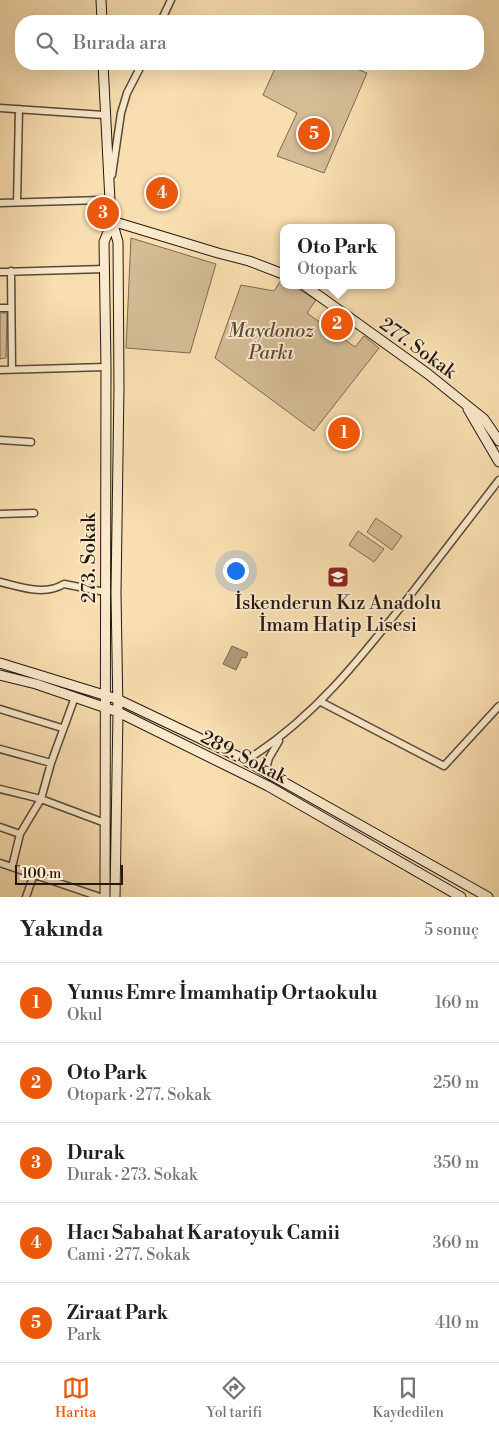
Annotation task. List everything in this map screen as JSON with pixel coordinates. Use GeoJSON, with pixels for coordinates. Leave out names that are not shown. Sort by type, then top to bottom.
{"type":"FeatureCollection","features":[{"type":"Feature","properties":{"kind":"street"},"geometry":{"type":"LineString","coordinates":[[101,0],[102,15]]}},
{"type":"Feature","properties":{"kind":"street"},"geometry":{"type":"LineString","coordinates":[[164,15],[171,0]]}},
{"type":"Feature","properties":{"kind":"street","name":"273. Sokak"},"geometry":{"type":"LineString","coordinates":[[103,70],[104,115],[112,221],[118,242],[119,397],[116,593],[118,712],[115,897]]}},
{"type":"Feature","properties":{"kind":"street","name":"273. Sokak"},"geometry":{"type":"LineString","coordinates":[[110,197],[121,114],[127,93],[139,70]]}},
{"type":"Feature","properties":{"kind":"street"},"geometry":{"type":"LineString","coordinates":[[0,108],[104,115]]}},
{"type":"Feature","properties":{"kind":"street"},"geometry":{"type":"LineString","coordinates":[[18,202],[19,109]]}},
{"type":"Feature","properties":{"kind":"street"},"geometry":{"type":"LineString","coordinates":[[0,203],[102,200],[110,197]]}},
{"type":"Feature","properties":{"kind":"street"},"geometry":{"type":"LineString","coordinates":[[112,221],[250,261],[280,273]]}},
{"type":"Feature","properties":{"kind":"street","name":"273. Sokak"},"geometry":{"type":"LineString","coordinates":[[105,897],[106,367],[104,242],[112,221]]}},
{"type":"Feature","properties":{"kind":"street"},"geometry":{"type":"LineString","coordinates":[[0,272],[105,269]]}},
{"type":"Feature","properties":{"kind":"street"},"geometry":{"type":"LineString","coordinates":[[11,271],[12,369]]}},
{"type":"Feature","properties":{"kind":"street","name":"277. Sokak"},"geometry":{"type":"LineString","coordinates":[[310,289],[464,402],[484,419],[499,441]]}},
{"type":"Feature","properties":{"kind":"street"},"geometry":{"type":"LineString","coordinates":[[0,308],[11,308]]}},
{"type":"Feature","properties":{"kind":"street"},"geometry":{"type":"LineString","coordinates":[[0,370],[106,367]]}},
{"type":"Feature","properties":{"kind":"street","name":"277. Sokak"},"geometry":{"type":"LineString","coordinates":[[464,402],[499,462]]}},
{"type":"Feature","properties":{"kind":"street"},"geometry":{"type":"LineString","coordinates":[[0,440],[31,442]]}},
{"type":"Feature","properties":{"kind":"street"},"geometry":{"type":"LineString","coordinates":[[245,761],[281,737],[321,702],[368,648],[499,480]]}},
{"type":"Feature","properties":{"kind":"street"},"geometry":{"type":"LineString","coordinates":[[0,514],[34,513]]}},
{"type":"Feature","properties":{"kind":"street"},"geometry":{"type":"LineString","coordinates":[[0,582],[31,590],[56,589],[64,584],[105,592]]}},
{"type":"Feature","properties":{"kind":"street"},"geometry":{"type":"LineString","coordinates":[[0,663],[117,699],[245,761],[488,897]]}},
{"type":"Feature","properties":{"kind":"street","name":"289. Sokak"},"geometry":{"type":"LineString","coordinates":[[0,675],[36,684],[118,712],[268,786],[461,897]]}},
{"type":"Feature","properties":{"kind":"street"},"geometry":{"type":"LineString","coordinates":[[12,866],[20,834],[41,800],[62,728],[75,697]]}},
{"type":"Feature","properties":{"kind":"street"},"geometry":{"type":"LineString","coordinates":[[321,702],[444,766],[499,706]]}},
{"type":"Feature","properties":{"kind":"street"},"geometry":{"type":"LineString","coordinates":[[0,709],[62,728]]}},
{"type":"Feature","properties":{"kind":"street"},"geometry":{"type":"LineString","coordinates":[[265,772],[269,758],[281,737]]}},
{"type":"Feature","properties":{"kind":"street"},"geometry":{"type":"LineString","coordinates":[[0,749],[51,763]]}},
{"type":"Feature","properties":{"kind":"street"},"geometry":{"type":"LineString","coordinates":[[0,789],[41,800],[105,823]]}},
{"type":"Feature","properties":{"kind":"street"},"geometry":{"type":"LineString","coordinates":[[329,821],[335,811]]}},
{"type":"Feature","properties":{"kind":"street"},"geometry":{"type":"LineString","coordinates":[[340,828],[348,818]]}},
{"type":"Feature","properties":{"kind":"street"},"geometry":{"type":"LineString","coordinates":[[0,827],[20,834]]}},
{"type":"Feature","properties":{"kind":"street"},"geometry":{"type":"LineString","coordinates":[[0,863],[100,897]]}},
{"type":"Feature","properties":{"kind":"street"},"geometry":{"type":"LineString","coordinates":[[26,897],[34,874]]}},
{"type":"Feature","properties":{"kind":"green space"},"geometry":{"type":"Polygon","coordinates":[[[274,70],[359,70],[367,73],[324,173],[277,156],[297,113],[263,95],[274,70]]]}},
{"type":"Feature","properties":{"kind":"green space"},"geometry":{"type":"Polygon","coordinates":[[[131,238],[216,264],[190,353],[126,348],[131,238]]]}},
{"type":"Feature","properties":{"kind":"green space","name":"Maydonoz Parkı"},"geometry":{"type":"Polygon","coordinates":[[[280,282],[280,289],[298,289],[316,300],[307,313],[355,347],[364,336],[379,348],[314,431],[215,358],[241,285],[274,291],[280,282]]]}},
{"type":"Feature","properties":{"kind":"green space"},"geometry":{"type":"Polygon","coordinates":[[[0,313],[7,313],[6,358],[0,359],[0,313]]]}},
{"type":"Feature","properties":{"kind":"green space"},"geometry":{"type":"Polygon","coordinates":[[[376,518],[402,536],[392,550],[367,532],[376,518]]]}},
{"type":"Feature","properties":{"kind":"green space"},"geometry":{"type":"Polygon","coordinates":[[[358,531],[384,549],[374,562],[349,545],[358,531]]]}},
{"type":"Feature","properties":{"kind":"shaded area"},"geometry":{"type":"Polygon","coordinates":[[[232,646],[248,653],[246,658],[242,657],[236,670],[223,664],[232,646]]]}},
{"type":"Feature","properties":{"kind":"place","name":"Ziraat Park"},"geometry":{"type":"Point","coordinates":[314,134]}},
{"type":"Feature","properties":{"kind":"place","name":"Hacı Sabahat Karatoyuk Camii"},"geometry":{"type":"Point","coordinates":[162,193]}},
{"type":"Feature","properties":{"kind":"place","name":"Durak"},"geometry":{"type":"Point","coordinates":[103,213]}},
{"type":"Feature","properties":{"kind":"place","name":"Oto Park"},"geometry":{"type":"Point","coordinates":[337,324]}},
{"type":"Feature","properties":{"kind":"place","name":"Yunus Emre İmamhatip Ortaokulu"},"geometry":{"type":"Point","coordinates":[344,433]}},
{"type":"Feature","properties":{"kind":"place","name":"İskenderun Kız Anadolu İmam Hatip Lisesi"},"geometry":{"type":"Point","coordinates":[338,577]}}]}
